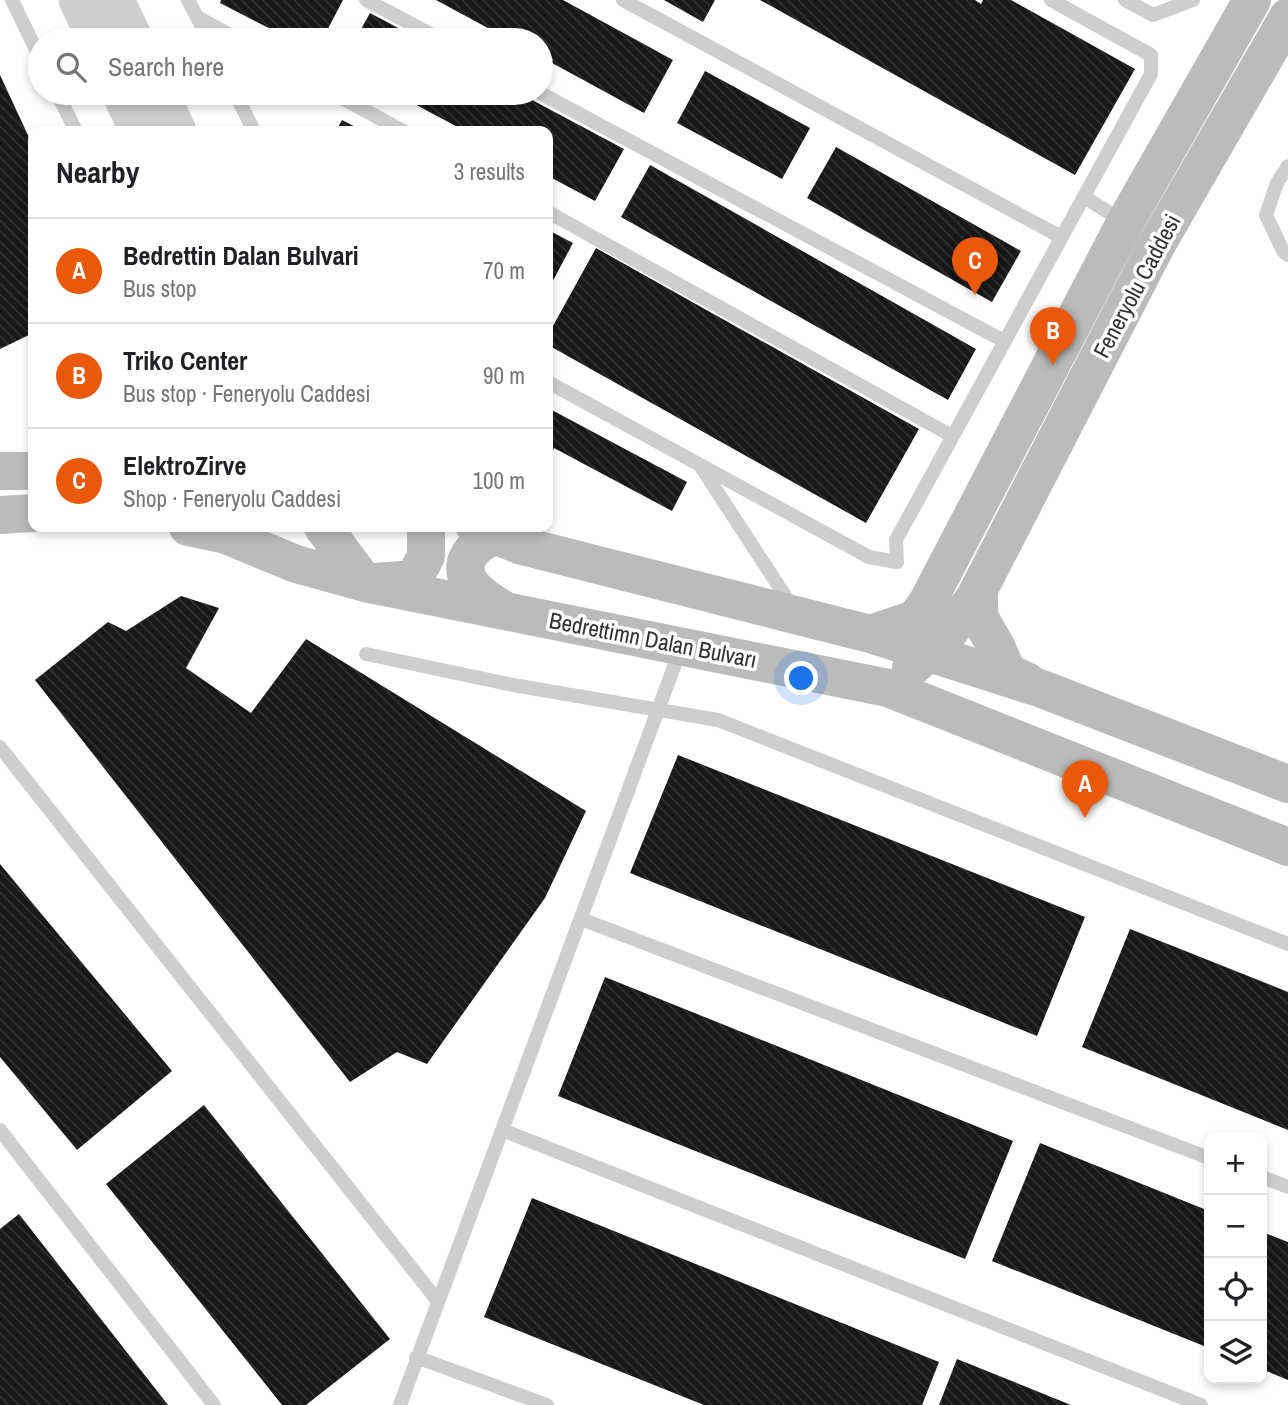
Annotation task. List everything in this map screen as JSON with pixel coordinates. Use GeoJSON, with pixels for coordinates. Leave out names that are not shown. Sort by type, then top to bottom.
{"type":"FeatureCollection","features":[{"type":"Feature","properties":{"kind":"main road","name":"Feneryolu Caddesi"},"geometry":{"type":"LineString","coordinates":[[888,688],[943,640],[979,590],[1141,234],[1252,0]]}},
{"type":"Feature","properties":{"kind":"main road","name":"Feneryolu Caddesi"},"geometry":{"type":"LineString","coordinates":[[870,634],[915,618],[928,601],[1141,234],[1288,17]]}},
{"type":"Feature","properties":{"kind":"main road"},"geometry":{"type":"LineString","coordinates":[[0,471],[28,471]]}},
{"type":"Feature","properties":{"kind":"main road"},"geometry":{"type":"LineString","coordinates":[[0,514],[28,513]]}},
{"type":"Feature","properties":{"kind":"main road","name":"Bedrettimn Dalan Bulvarı"},"geometry":{"type":"LineString","coordinates":[[212,532],[226,535],[296,564],[365,583],[888,688],[1288,847]]}},
{"type":"Feature","properties":{"kind":"main road"},"geometry":{"type":"LineString","coordinates":[[327,532],[365,583],[414,579],[426,556],[426,532]]}},
{"type":"Feature","properties":{"kind":"main road"},"geometry":{"type":"LineString","coordinates":[[486,532],[486,539],[468,556],[465,567],[467,580],[479,593],[505,611]]}},
{"type":"Feature","properties":{"kind":"main road"},"geometry":{"type":"LineString","coordinates":[[489,532],[532,549],[870,634],[1042,689],[1288,784]]}},
{"type":"Feature","properties":{"kind":"main road"},"geometry":{"type":"LineString","coordinates":[[979,590],[979,617],[1007,672],[1042,689]]}},
{"type":"Feature","properties":{"kind":"street"},"geometry":{"type":"LineString","coordinates":[[77,0],[90,28]]}},
{"type":"Feature","properties":{"kind":"street"},"geometry":{"type":"LineString","coordinates":[[116,0],[129,28]]}},
{"type":"Feature","properties":{"kind":"street"},"geometry":{"type":"LineString","coordinates":[[126,105],[136,126]]}},
{"type":"Feature","properties":{"kind":"street"},"geometry":{"type":"LineString","coordinates":[[166,105],[176,126]]}},
{"type":"Feature","properties":{"kind":"lane"},"geometry":{"type":"LineString","coordinates":[[12,0],[28,33]]}},
{"type":"Feature","properties":{"kind":"lane"},"geometry":{"type":"LineString","coordinates":[[188,0],[203,28]]}},
{"type":"Feature","properties":{"kind":"lane"},"geometry":{"type":"LineString","coordinates":[[366,0],[419,28]]}},
{"type":"Feature","properties":{"kind":"lane"},"geometry":{"type":"LineString","coordinates":[[624,0],[1062,237]]}},
{"type":"Feature","properties":{"kind":"lane"},"geometry":{"type":"LineString","coordinates":[[553,385],[869,557],[897,562],[896,540],[1151,74],[1151,55],[1051,0]]}},
{"type":"Feature","properties":{"kind":"lane"},"geometry":{"type":"LineString","coordinates":[[1125,0],[1153,15],[1194,0]]}},
{"type":"Feature","properties":{"kind":"lane"},"geometry":{"type":"LineString","coordinates":[[197,17],[217,28]]}},
{"type":"Feature","properties":{"kind":"lane"},"geometry":{"type":"LineString","coordinates":[[553,100],[1004,341]]}},
{"type":"Feature","properties":{"kind":"lane"},"geometry":{"type":"LineString","coordinates":[[63,105],[74,126]]}},
{"type":"Feature","properties":{"kind":"lane"},"geometry":{"type":"LineString","coordinates":[[241,105],[252,126]]}},
{"type":"Feature","properties":{"kind":"lane"},"geometry":{"type":"LineString","coordinates":[[355,105],[394,126]]}},
{"type":"Feature","properties":{"kind":"lane"},"geometry":{"type":"LineString","coordinates":[[1288,166],[1277,183],[1266,215],[1283,251],[1288,255]]}},
{"type":"Feature","properties":{"kind":"lane"},"geometry":{"type":"LineString","coordinates":[[1084,197],[1141,234]]}},
{"type":"Feature","properties":{"kind":"lane"},"geometry":{"type":"LineString","coordinates":[[553,215],[952,436]]}},
{"type":"Feature","properties":{"kind":"lane"},"geometry":{"type":"LineString","coordinates":[[699,464],[798,615]]}},
{"type":"Feature","properties":{"kind":"lane"},"geometry":{"type":"LineString","coordinates":[[400,1405],[682,646]]}},
{"type":"Feature","properties":{"kind":"lane"},"geometry":{"type":"LineString","coordinates":[[366,654],[513,685],[718,720],[1288,944]]}},
{"type":"Feature","properties":{"kind":"lane"},"geometry":{"type":"LineString","coordinates":[[0,747],[438,1300]]}},
{"type":"Feature","properties":{"kind":"lane"},"geometry":{"type":"LineString","coordinates":[[581,919],[1204,1155]]}},
{"type":"Feature","properties":{"kind":"lane"},"geometry":{"type":"LineString","coordinates":[[0,1130],[214,1405]]}},
{"type":"Feature","properties":{"kind":"lane"},"geometry":{"type":"LineString","coordinates":[[502,1130],[1201,1405]]}},
{"type":"Feature","properties":{"kind":"lane"},"geometry":{"type":"LineString","coordinates":[[1267,1179],[1288,1187]]}},
{"type":"Feature","properties":{"kind":"lane"},"geometry":{"type":"LineString","coordinates":[[416,1357],[547,1405]]}},
{"type":"Feature","properties":{"kind":"building"},"geometry":{"type":"Polygon","coordinates":[[[221,0],[343,0],[328,28],[269,28],[220,3],[221,0]]]}},
{"type":"Feature","properties":{"kind":"building"},"geometry":{"type":"Polygon","coordinates":[[[436,0],[563,0],[673,60],[644,113],[553,64],[553,28],[488,28],[436,0]]]}},
{"type":"Feature","properties":{"kind":"building"},"geometry":{"type":"Polygon","coordinates":[[[664,0],[715,0],[703,22],[664,0]]]}},
{"type":"Feature","properties":{"kind":"building"},"geometry":{"type":"Polygon","coordinates":[[[760,0],[975,0],[981,4],[983,0],[1011,0],[1135,69],[1075,175],[760,0]]]}},
{"type":"Feature","properties":{"kind":"building"},"geometry":{"type":"Polygon","coordinates":[[[370,13],[398,28],[362,28],[370,13]]]}},
{"type":"Feature","properties":{"kind":"building"},"geometry":{"type":"Polygon","coordinates":[[[705,71],[810,128],[782,179],[677,123],[705,71]]]}},
{"type":"Feature","properties":{"kind":"building"},"geometry":{"type":"Polygon","coordinates":[[[0,75],[28,135],[28,335],[0,349],[0,75]]]}},
{"type":"Feature","properties":{"kind":"building"},"geometry":{"type":"Polygon","coordinates":[[[416,105],[542,105],[624,149],[595,201],[553,179],[553,126],[456,126],[416,105]]]}},
{"type":"Feature","properties":{"kind":"building"},"geometry":{"type":"Polygon","coordinates":[[[342,120],[353,126],[339,126],[342,120]]]}},
{"type":"Feature","properties":{"kind":"building"},"geometry":{"type":"Polygon","coordinates":[[[836,147],[1021,251],[992,302],[807,198],[836,147]]]}},
{"type":"Feature","properties":{"kind":"building"},"geometry":{"type":"Polygon","coordinates":[[[650,165],[976,349],[948,400],[621,217],[650,165]]]}},
{"type":"Feature","properties":{"kind":"building"},"geometry":{"type":"Polygon","coordinates":[[[553,233],[573,243],[553,281],[553,233]]]}},
{"type":"Feature","properties":{"kind":"building"},"geometry":{"type":"Polygon","coordinates":[[[596,248],[919,429],[866,523],[553,348],[553,326],[596,248]]]}},
{"type":"Feature","properties":{"kind":"building"},"geometry":{"type":"Polygon","coordinates":[[[553,411],[687,482],[672,511],[554,448],[553,450],[553,411]]]}},
{"type":"Feature","properties":{"kind":"building"},"geometry":{"type":"Polygon","coordinates":[[[181,596],[219,608],[186,668],[251,713],[306,639],[586,811],[545,898],[427,1064],[397,1052],[350,1082],[35,680],[108,622],[126,631],[181,596]]]}},
{"type":"Feature","properties":{"kind":"building"},"geometry":{"type":"Polygon","coordinates":[[[678,755],[1085,917],[1037,1036],[630,873],[678,755]]]}},
{"type":"Feature","properties":{"kind":"building"},"geometry":{"type":"Polygon","coordinates":[[[0,864],[172,1071],[77,1150],[0,1057],[0,864]]]}},
{"type":"Feature","properties":{"kind":"building"},"geometry":{"type":"Polygon","coordinates":[[[1130,929],[1288,992],[1288,1130],[1082,1047],[1130,929]]]}},
{"type":"Feature","properties":{"kind":"building"},"geometry":{"type":"Polygon","coordinates":[[[605,977],[1013,1141],[965,1259],[558,1096],[605,977]]]}},
{"type":"Feature","properties":{"kind":"building"},"geometry":{"type":"Polygon","coordinates":[[[204,1105],[390,1339],[306,1405],[282,1405],[106,1184],[204,1105]]]}},
{"type":"Feature","properties":{"kind":"building"},"geometry":{"type":"Polygon","coordinates":[[[1040,1143],[1204,1209],[1204,1346],[992,1261],[1040,1143]]]}},
{"type":"Feature","properties":{"kind":"building"},"geometry":{"type":"Polygon","coordinates":[[[532,1198],[939,1362],[922,1405],[704,1405],[484,1317],[532,1198]]]}},
{"type":"Feature","properties":{"kind":"building"},"geometry":{"type":"Polygon","coordinates":[[[19,1214],[168,1405],[0,1405],[0,1229],[19,1214]]]}},
{"type":"Feature","properties":{"kind":"building"},"geometry":{"type":"Polygon","coordinates":[[[1267,1234],[1288,1242],[1288,1380],[1267,1371],[1267,1234]]]}},
{"type":"Feature","properties":{"kind":"building"},"geometry":{"type":"Polygon","coordinates":[[[957,1359],[1071,1405],[939,1405],[957,1359]]]}},
{"type":"Feature","properties":{"kind":"place","name":"ElektroZirve"},"geometry":{"type":"Point","coordinates":[975,295]}},
{"type":"Feature","properties":{"kind":"place","name":"Triko Center"},"geometry":{"type":"Point","coordinates":[1053,365]}},
{"type":"Feature","properties":{"kind":"place","name":"Bedrettin Dalan Bulvari"},"geometry":{"type":"Point","coordinates":[1085,818]}}]}
